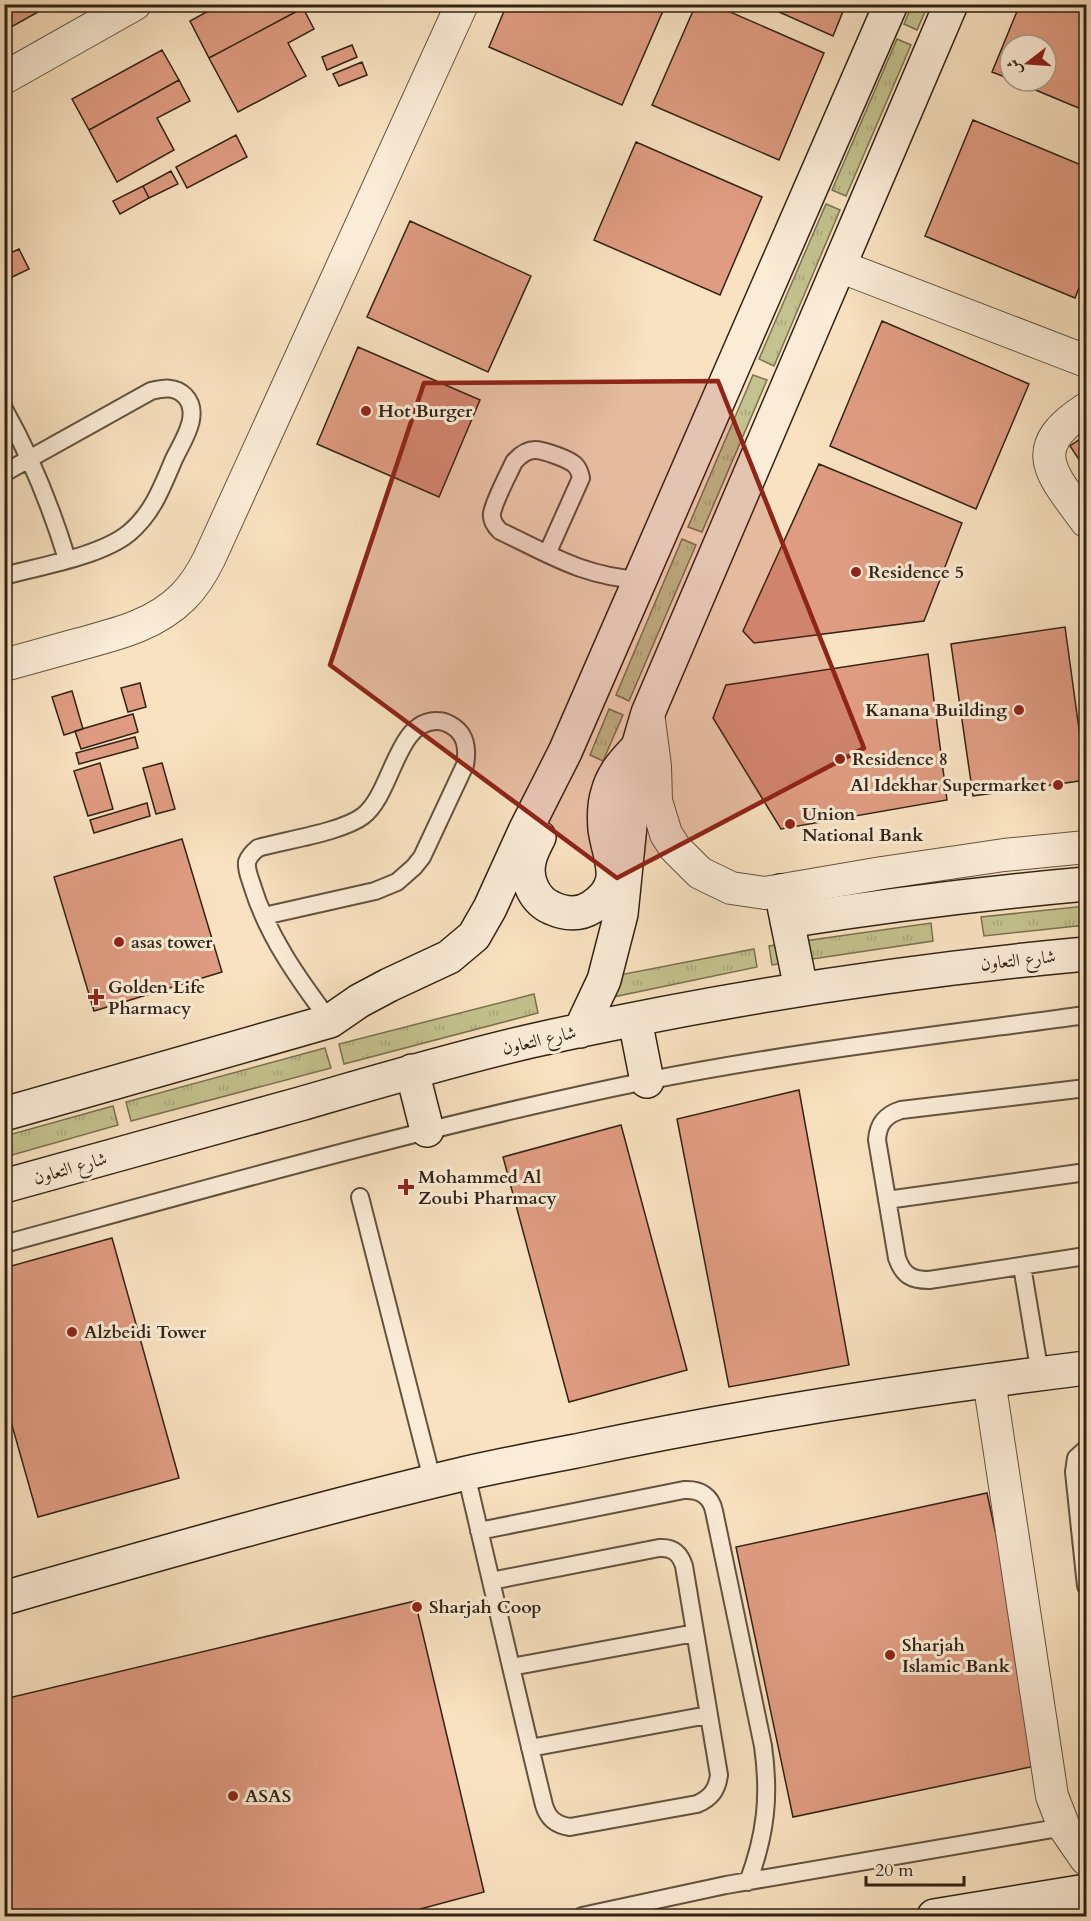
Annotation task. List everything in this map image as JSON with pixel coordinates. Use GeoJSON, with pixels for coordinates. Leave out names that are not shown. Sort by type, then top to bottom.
{"type":"FeatureCollection","features":[{"type":"Feature","properties":{"kind":"main road"},"geometry":{"type":"LineString","coordinates":[[4,1114],[330,1021],[358,1001],[449,957],[474,936],[490,908],[525,831],[565,752],[891,4]]}},
{"type":"Feature","properties":{"kind":"main road"},"geometry":{"type":"LineString","coordinates":[[580,1031],[604,980],[621,914],[638,747],[648,712],[951,4]]}},
{"type":"Feature","properties":{"kind":"main road"},"geometry":{"type":"LineString","coordinates":[[565,752],[550,808],[529,862],[528,875],[532,887],[548,907],[574,913],[588,909],[601,901],[609,889],[613,876],[613,862],[605,830],[604,811],[607,793],[613,776],[638,747]]}},
{"type":"Feature","properties":{"kind":"main road"},"geometry":{"type":"LineString","coordinates":[[801,988],[784,906],[860,909],[984,893],[1086,884]]}},
{"type":"Feature","properties":{"kind":"main road","name":"شارع التعاون"},"geometry":{"type":"LineString","coordinates":[[4,1186],[412,1071],[530,1041],[801,988],[985,963],[1086,954]]}},
{"type":"Feature","properties":{"kind":"main road"},"geometry":{"type":"LineString","coordinates":[[635,1020],[647,1081]]}},
{"type":"Feature","properties":{"kind":"main road"},"geometry":{"type":"LineString","coordinates":[[412,1071],[427,1130]]}},
{"type":"Feature","properties":{"kind":"main road"},"geometry":{"type":"LineString","coordinates":[[5,1596],[212,1539],[466,1474],[726,1421],[846,1401],[1086,1368]]}},
{"type":"Feature","properties":{"kind":"main road"},"geometry":{"type":"LineString","coordinates":[[951,1915],[1086,1891]]}},
{"type":"Feature","properties":{"kind":"street"},"geometry":{"type":"LineString","coordinates":[[4,78],[135,4]]}},
{"type":"Feature","properties":{"kind":"street"},"geometry":{"type":"LineString","coordinates":[[4,665],[146,623],[166,612],[198,579],[209,560],[462,4]]}},
{"type":"Feature","properties":{"kind":"street"},"geometry":{"type":"LineString","coordinates":[[839,266],[1086,361]]}},
{"type":"Feature","properties":{"kind":"street"},"geometry":{"type":"LineString","coordinates":[[1086,409],[1059,429],[1052,441],[1050,454],[1050,468],[1056,480],[1086,520]]}},
{"type":"Feature","properties":{"kind":"street"},"geometry":{"type":"LineString","coordinates":[[648,712],[655,766],[656,801],[666,834],[675,849],[700,873],[715,881],[731,888],[765,893],[784,906],[893,871],[1004,855],[1086,847]]}},
{"type":"Feature","properties":{"kind":"street"},"geometry":{"type":"LineString","coordinates":[[989,1380],[1052,1796],[1064,1827],[1086,1859]]}},
{"type":"Feature","properties":{"kind":"lane"},"geometry":{"type":"LineString","coordinates":[[4,473],[151,391],[171,388],[181,392],[192,407],[190,424],[158,498],[150,511],[127,535],[113,543],[67,559],[4,576]]}},
{"type":"Feature","properties":{"kind":"lane"},"geometry":{"type":"LineString","coordinates":[[4,409],[30,459],[51,508],[67,559]]}},
{"type":"Feature","properties":{"kind":"lane"},"geometry":{"type":"LineString","coordinates":[[547,554],[581,478],[580,471],[575,465],[542,451],[534,450],[519,456],[514,462],[492,512],[496,527],[500,531],[547,554],[574,567],[601,575],[640,580]]}},
{"type":"Feature","properties":{"kind":"lane"},"geometry":{"type":"LineString","coordinates":[[264,916],[386,888],[406,875],[422,857],[465,765],[467,754],[460,733],[442,721],[420,724],[406,741],[377,801],[364,816],[346,825],[264,847],[250,856],[247,867],[264,916],[297,974],[330,1021]]}},
{"type":"Feature","properties":{"kind":"lane"},"geometry":{"type":"LineString","coordinates":[[4,1244],[427,1130],[647,1081],[891,1041],[1086,1016]]}},
{"type":"Feature","properties":{"kind":"lane"},"geometry":{"type":"LineString","coordinates":[[1086,1088],[901,1110],[890,1113],[883,1120],[878,1129],[877,1140],[897,1258],[900,1268],[908,1276],[918,1280],[928,1280],[1086,1256]]}},
{"type":"Feature","properties":{"kind":"lane"},"geometry":{"type":"LineString","coordinates":[[887,1200],[1086,1172]]}},
{"type":"Feature","properties":{"kind":"lane"},"geometry":{"type":"LineString","coordinates":[[360,1197],[433,1483]]}},
{"type":"Feature","properties":{"kind":"lane"},"geometry":{"type":"LineString","coordinates":[[1022,1266],[1040,1374]]}},
{"type":"Feature","properties":{"kind":"lane"},"geometry":{"type":"LineString","coordinates":[[1086,1449],[1076,1458],[1074,1465],[1081,1490],[1086,1586]]}},
{"type":"Feature","properties":{"kind":"lane"},"geometry":{"type":"LineString","coordinates":[[466,1474],[530,1748],[544,1805],[550,1819],[562,1826],[570,1827],[697,1804],[713,1794],[718,1785],[719,1775],[682,1559],[678,1554],[666,1548],[491,1581]]}},
{"type":"Feature","properties":{"kind":"lane"},"geometry":{"type":"LineString","coordinates":[[479,1531],[684,1490],[698,1491],[709,1498],[713,1504],[766,1769],[766,1815],[762,1837],[748,1882]]}},
{"type":"Feature","properties":{"kind":"lane"},"geometry":{"type":"LineString","coordinates":[[511,1667],[695,1633]]}},
{"type":"Feature","properties":{"kind":"lane"},"geometry":{"type":"LineString","coordinates":[[530,1748],[708,1715]]}},
{"type":"Feature","properties":{"kind":"lane"},"geometry":{"type":"LineString","coordinates":[[582,1917],[748,1882],[1064,1827]]}},
{"type":"Feature","properties":{"kind":"highlighted area"},"geometry":{"type":"Polygon","coordinates":[[[718,381],[864,748],[617,878],[330,665],[424,383],[718,381]]]}},
{"type":"Feature","properties":{"kind":"green space"},"geometry":{"type":"Polygon","coordinates":[[[912,5],[928,5],[917,30],[904,24],[912,5]]]}},
{"type":"Feature","properties":{"kind":"green space"},"geometry":{"type":"Polygon","coordinates":[[[897,39],[911,45],[846,196],[832,190],[897,39]]]}},
{"type":"Feature","properties":{"kind":"green space"},"geometry":{"type":"Polygon","coordinates":[[[826,204],[840,210],[774,366],[759,359],[826,204]]]}},
{"type":"Feature","properties":{"kind":"green space"},"geometry":{"type":"Polygon","coordinates":[[[753,375],[767,380],[702,532],[688,527],[753,375]]]}},
{"type":"Feature","properties":{"kind":"green space"},"geometry":{"type":"Polygon","coordinates":[[[682,539],[696,545],[629,701],[616,695],[682,539]]]}},
{"type":"Feature","properties":{"kind":"green space"},"geometry":{"type":"Polygon","coordinates":[[[609,709],[623,715],[603,761],[590,755],[609,709]]]}},
{"type":"Feature","properties":{"kind":"green space"},"geometry":{"type":"Polygon","coordinates":[[[1086,906],[1086,925],[984,936],[981,917],[1086,906]]]}},
{"type":"Feature","properties":{"kind":"green space"},"geometry":{"type":"Polygon","coordinates":[[[931,923],[933,941],[772,965],[769,946],[931,923]]]}},
{"type":"Feature","properties":{"kind":"green space"},"geometry":{"type":"Polygon","coordinates":[[[754,949],[757,967],[613,997],[609,977],[754,949]]]}},
{"type":"Feature","properties":{"kind":"green space"},"geometry":{"type":"Polygon","coordinates":[[[534,994],[538,1013],[344,1064],[339,1044],[534,994]]]}},
{"type":"Feature","properties":{"kind":"green space"},"geometry":{"type":"Polygon","coordinates":[[[325,1048],[331,1068],[131,1121],[126,1102],[325,1048]]]}},
{"type":"Feature","properties":{"kind":"green space"},"geometry":{"type":"Polygon","coordinates":[[[113,1106],[118,1125],[5,1157],[5,1136],[113,1106]]]}},
{"type":"Feature","properties":{"kind":"building"},"geometry":{"type":"Polygon","coordinates":[[[4,4],[45,4],[47,7],[4,31],[4,4]]]}},
{"type":"Feature","properties":{"kind":"building"},"geometry":{"type":"Polygon","coordinates":[[[221,4],[302,4],[303,8],[209,58],[190,21],[221,4]]]}},
{"type":"Feature","properties":{"kind":"building"},"geometry":{"type":"Polygon","coordinates":[[[507,4],[666,4],[622,105],[489,47],[507,4]]]}},
{"type":"Feature","properties":{"kind":"building"},"geometry":{"type":"Polygon","coordinates":[[[696,4],[712,4],[824,53],[779,160],[652,105],[696,4]]]}},
{"type":"Feature","properties":{"kind":"building"},"geometry":{"type":"Polygon","coordinates":[[[761,4],[846,4],[833,36],[761,4]]]}},
{"type":"Feature","properties":{"kind":"building"},"geometry":{"type":"Polygon","coordinates":[[[1020,4],[1086,4],[1086,111],[1043,93],[1058,93],[1058,33],[1008,33],[1020,4]]]}},
{"type":"Feature","properties":{"kind":"building"},"geometry":{"type":"Polygon","coordinates":[[[303,8],[314,29],[288,43],[306,76],[238,112],[209,58],[303,8]]]}},
{"type":"Feature","properties":{"kind":"building"},"geometry":{"type":"Polygon","coordinates":[[[352,45],[357,57],[327,70],[322,57],[352,45]]]}},
{"type":"Feature","properties":{"kind":"building"},"geometry":{"type":"Polygon","coordinates":[[[162,50],[179,80],[89,130],[72,99],[162,50]]]}},
{"type":"Feature","properties":{"kind":"building"},"geometry":{"type":"Polygon","coordinates":[[[998,57],[998,74],[992,72],[998,57]]]}},
{"type":"Feature","properties":{"kind":"building"},"geometry":{"type":"Polygon","coordinates":[[[362,62],[367,75],[339,86],[333,74],[362,62]]]}},
{"type":"Feature","properties":{"kind":"building"},"geometry":{"type":"Polygon","coordinates":[[[179,80],[190,101],[157,118],[174,150],[117,182],[89,130],[179,80]]]}},
{"type":"Feature","properties":{"kind":"building"},"geometry":{"type":"Polygon","coordinates":[[[973,120],[1086,167],[1086,270],[1075,298],[925,236],[973,120]]]}},
{"type":"Feature","properties":{"kind":"building"},"geometry":{"type":"Polygon","coordinates":[[[236,135],[247,157],[187,188],[176,167],[236,135]]]}},
{"type":"Feature","properties":{"kind":"building"},"geometry":{"type":"Polygon","coordinates":[[[636,142],[762,197],[720,295],[594,240],[636,142]]]}},
{"type":"Feature","properties":{"kind":"building"},"geometry":{"type":"Polygon","coordinates":[[[171,171],[178,184],[149,198],[143,186],[171,171]]]}},
{"type":"Feature","properties":{"kind":"building"},"geometry":{"type":"Polygon","coordinates":[[[143,186],[149,198],[120,214],[113,201],[143,186]]]}},
{"type":"Feature","properties":{"kind":"building"},"geometry":{"type":"Polygon","coordinates":[[[410,221],[531,276],[488,372],[367,317],[410,221]]]}},
{"type":"Feature","properties":{"kind":"building"},"geometry":{"type":"Polygon","coordinates":[[[19,249],[29,269],[4,281],[4,256],[19,249]]]}},
{"type":"Feature","properties":{"kind":"building"},"geometry":{"type":"Polygon","coordinates":[[[882,321],[1029,384],[976,509],[830,446],[882,321]]]}},
{"type":"Feature","properties":{"kind":"building"},"geometry":{"type":"Polygon","coordinates":[[[358,347],[480,400],[439,497],[317,444],[358,347]]]}},
{"type":"Feature","properties":{"kind":"building"},"geometry":{"type":"Polygon","coordinates":[[[1086,435],[1086,470],[1070,446],[1086,435]]]}},
{"type":"Feature","properties":{"kind":"building","name":"Residence 5"},"geometry":{"type":"Polygon","coordinates":[[[819,464],[962,523],[924,621],[754,643],[743,631],[819,464]]]}},
{"type":"Feature","properties":{"kind":"building","name":"Kanana Building"},"geometry":{"type":"Polygon","coordinates":[[[1065,627],[1086,780],[973,796],[951,644],[1065,627]]]}},
{"type":"Feature","properties":{"kind":"building","name":"Residence 8"},"geometry":{"type":"Polygon","coordinates":[[[928,654],[947,800],[781,829],[713,718],[726,685],[928,654]]]}},
{"type":"Feature","properties":{"kind":"building"},"geometry":{"type":"Polygon","coordinates":[[[140,683],[146,707],[128,712],[121,688],[140,683]]]}},
{"type":"Feature","properties":{"kind":"building"},"geometry":{"type":"Polygon","coordinates":[[[72,691],[83,729],[64,735],[52,697],[72,691]]]}},
{"type":"Feature","properties":{"kind":"building"},"geometry":{"type":"Polygon","coordinates":[[[133,714],[138,732],[81,749],[75,731],[133,714]]]}},
{"type":"Feature","properties":{"kind":"building"},"geometry":{"type":"Polygon","coordinates":[[[135,737],[138,748],[79,764],[76,753],[135,737]]]}},
{"type":"Feature","properties":{"kind":"building"},"geometry":{"type":"Polygon","coordinates":[[[100,763],[113,809],[88,816],[74,771],[100,763]]]}},
{"type":"Feature","properties":{"kind":"building"},"geometry":{"type":"Polygon","coordinates":[[[162,763],[175,809],[156,814],[143,768],[162,763]]]}},
{"type":"Feature","properties":{"kind":"building"},"geometry":{"type":"Polygon","coordinates":[[[147,803],[150,816],[94,833],[90,820],[147,803]]]}},
{"type":"Feature","properties":{"kind":"building"},"geometry":{"type":"Polygon","coordinates":[[[182,839],[222,972],[94,1011],[54,877],[182,839]]]}},
{"type":"Feature","properties":{"kind":"building"},"geometry":{"type":"Polygon","coordinates":[[[799,1090],[849,1365],[729,1387],[677,1119],[799,1090]]]}},
{"type":"Feature","properties":{"kind":"building"},"geometry":{"type":"Polygon","coordinates":[[[621,1125],[687,1370],[569,1402],[503,1157],[621,1125]]]}},
{"type":"Feature","properties":{"kind":"building","name":"Alzbeidi Tower"},"geometry":{"type":"Polygon","coordinates":[[[112,1238],[179,1478],[38,1517],[4,1397],[4,1268],[112,1238]]]}},
{"type":"Feature","properties":{"kind":"building","name":"Sharjah Islamic Bank"},"geometry":{"type":"Polygon","coordinates":[[[987,1493],[1045,1764],[793,1817],[736,1547],[987,1493]]]}},
{"type":"Feature","properties":{"kind":"building","name":"ASAS"},"geometry":{"type":"Polygon","coordinates":[[[415,1601],[484,1892],[394,1916],[4,1916],[4,1699],[415,1601]]]}},
{"type":"Feature","properties":{"kind":"place","name":"Hot Burger"},"geometry":{"type":"Point","coordinates":[366,411]}},
{"type":"Feature","properties":{"kind":"place","name":"Residence 5"},"geometry":{"type":"Point","coordinates":[856,572]}},
{"type":"Feature","properties":{"kind":"place","name":"Kanana Building"},"geometry":{"type":"Point","coordinates":[1019,710]}},
{"type":"Feature","properties":{"kind":"place","name":"Residence 8"},"geometry":{"type":"Point","coordinates":[840,759]}},
{"type":"Feature","properties":{"kind":"place","name":"Al Idekhar Supermarket"},"geometry":{"type":"Point","coordinates":[1058,785]}},
{"type":"Feature","properties":{"kind":"place","name":"Union National Bank"},"geometry":{"type":"Point","coordinates":[790,824]}},
{"type":"Feature","properties":{"kind":"place","name":"asas tower"},"geometry":{"type":"Point","coordinates":[119,942]}},
{"type":"Feature","properties":{"kind":"place","name":"Golden Life Pharmacy"},"geometry":{"type":"Point","coordinates":[96,997]}},
{"type":"Feature","properties":{"kind":"place","name":"Mohammed Al Zoubi Pharmacy"},"geometry":{"type":"Point","coordinates":[406,1187]}},
{"type":"Feature","properties":{"kind":"place","name":"Alzbeidi Tower"},"geometry":{"type":"Point","coordinates":[72,1332]}},
{"type":"Feature","properties":{"kind":"place","name":"Sharjah Coop"},"geometry":{"type":"Point","coordinates":[417,1607]}},
{"type":"Feature","properties":{"kind":"place","name":"Sharjah Islamic Bank"},"geometry":{"type":"Point","coordinates":[890,1655]}},
{"type":"Feature","properties":{"kind":"place","name":"ASAS"},"geometry":{"type":"Point","coordinates":[233,1796]}}]}
